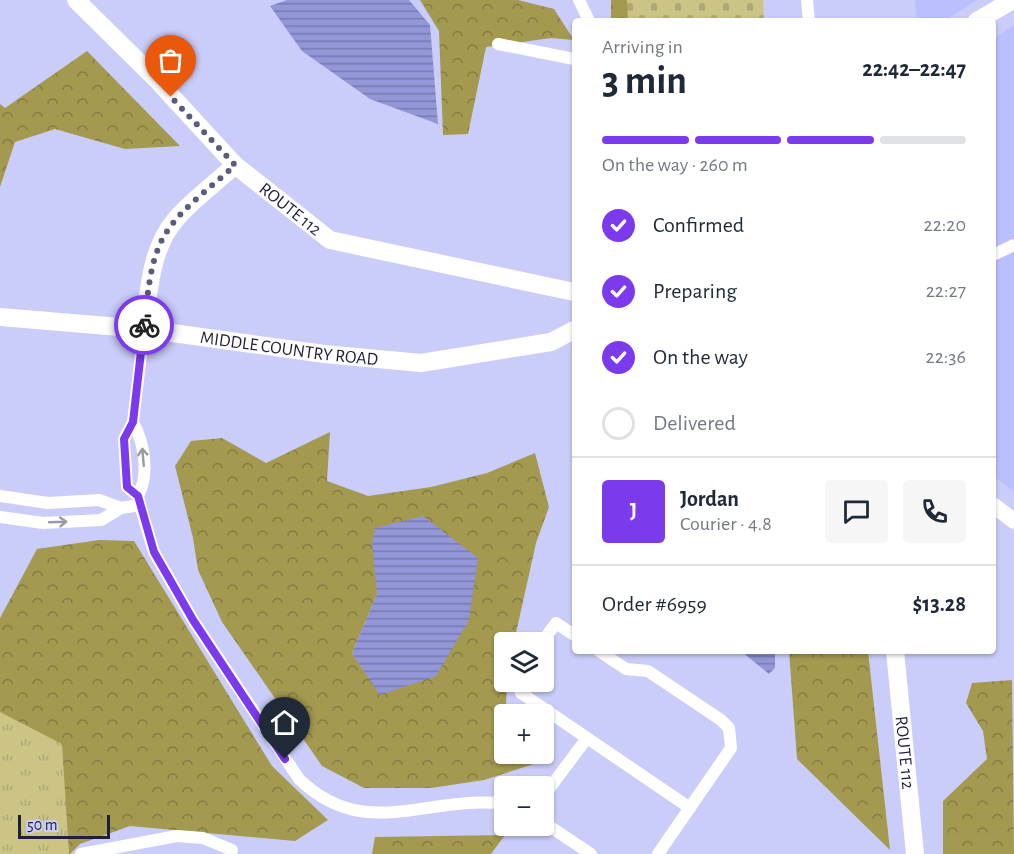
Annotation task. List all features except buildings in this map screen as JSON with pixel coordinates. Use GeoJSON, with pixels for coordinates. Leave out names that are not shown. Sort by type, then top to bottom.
{"type":"FeatureCollection","features":[{"type":"Feature","properties":{"kind":"main road","name":"ROUTE 112"},"geometry":{"type":"LineString","coordinates":[[76,0],[155,78],[235,165],[330,240],[572,292]]}},
{"type":"Feature","properties":{"kind":"main road"},"geometry":{"type":"LineString","coordinates":[[982,18],[1013,0]]}},
{"type":"Feature","properties":{"kind":"main road"},"geometry":{"type":"LineString","coordinates":[[144,329],[151,276],[163,238],[177,218],[235,165]]}},
{"type":"Feature","properties":{"kind":"main road","name":"MIDDLE COUNTRY ROAD"},"geometry":{"type":"LineString","coordinates":[[0,317],[144,329],[324,354],[421,363],[551,342],[572,331]]}},
{"type":"Feature","properties":{"kind":"main road"},"geometry":{"type":"LineString","coordinates":[[996,507],[1014,521]]}},
{"type":"Feature","properties":{"kind":"main road","name":"ROUTE 112"},"geometry":{"type":"LineString","coordinates":[[895,654],[915,854]]}},
{"type":"Feature","properties":{"kind":"street"},"geometry":{"type":"LineString","coordinates":[[579,0],[588,18]]}},
{"type":"Feature","properties":{"kind":"street"},"geometry":{"type":"LineString","coordinates":[[807,0],[809,18]]}},
{"type":"Feature","properties":{"kind":"street"},"geometry":{"type":"LineString","coordinates":[[498,44],[572,59]]}},
{"type":"Feature","properties":{"kind":"street"},"geometry":{"type":"LineString","coordinates":[[996,254],[1014,245]]}},
{"type":"Feature","properties":{"kind":"street"},"geometry":{"type":"LineString","coordinates":[[144,329],[133,422],[124,439],[127,487],[139,500],[154,552],[193,620],[299,778],[312,791],[343,809],[366,814],[494,804]]}},
{"type":"Feature","properties":{"kind":"street"},"geometry":{"type":"LineString","coordinates":[[0,517],[43,523],[101,520],[139,500],[145,483],[141,437],[133,422]]}},
{"type":"Feature","properties":{"kind":"street"},"geometry":{"type":"LineString","coordinates":[[0,496],[48,503],[99,500],[121,508]]}},
{"type":"Feature","properties":{"kind":"street"},"geometry":{"type":"LineString","coordinates":[[549,632],[556,622],[572,634]]}},
{"type":"Feature","properties":{"kind":"street"},"geometry":{"type":"LineString","coordinates":[[604,654],[626,669],[648,671],[721,720],[729,728],[731,748],[658,854]]}},
{"type":"Feature","properties":{"kind":"street"},"geometry":{"type":"LineString","coordinates":[[521,692],[690,808]]}},
{"type":"Feature","properties":{"kind":"street"},"geometry":{"type":"LineString","coordinates":[[554,782],[587,738]]}},
{"type":"Feature","properties":{"kind":"street"},"geometry":{"type":"LineString","coordinates":[[554,829],[591,854]]}},
{"type":"Feature","properties":{"kind":"street"},"geometry":{"type":"LineString","coordinates":[[81,854],[177,836],[203,838],[232,850]]}},
{"type":"Feature","properties":{"kind":"shaded area"},"geometry":{"type":"Polygon","coordinates":[[[287,0],[409,0],[430,25],[438,124],[370,99],[302,51],[270,6],[287,0]]]}},
{"type":"Feature","properties":{"kind":"shaded area"},"geometry":{"type":"Polygon","coordinates":[[[915,0],[977,0],[949,18],[917,18],[915,0]]]}},
{"type":"Feature","properties":{"kind":"shaded area"},"geometry":{"type":"Polygon","coordinates":[[[1014,25],[1014,491],[996,478],[996,37],[1014,25]]]}},
{"type":"Feature","properties":{"kind":"shaded area"},"geometry":{"type":"Polygon","coordinates":[[[423,516],[478,558],[469,620],[436,676],[380,695],[352,653],[377,594],[372,544],[375,528],[423,516]]]}},
{"type":"Feature","properties":{"kind":"shaded area"},"geometry":{"type":"Polygon","coordinates":[[[745,654],[775,654],[775,668],[769,674],[745,654]]]}},
{"type":"Feature","properties":{"kind":"green space"},"geometry":{"type":"Polygon","coordinates":[[[420,0],[518,0],[554,9],[572,40],[551,38],[486,47],[468,134],[443,135],[439,31],[420,0]]]}},
{"type":"Feature","properties":{"kind":"green space"},"geometry":{"type":"Polygon","coordinates":[[[611,0],[646,0],[644,18],[611,18],[611,0]]]}},
{"type":"Feature","properties":{"kind":"green space"},"geometry":{"type":"Polygon","coordinates":[[[627,0],[763,0],[764,18],[628,18],[627,0]]]}},
{"type":"Feature","properties":{"kind":"green space"},"geometry":{"type":"Polygon","coordinates":[[[87,51],[180,146],[125,149],[55,129],[15,142],[0,187],[0,104],[5,108],[87,51]]]}},
{"type":"Feature","properties":{"kind":"green space"},"geometry":{"type":"Polygon","coordinates":[[[330,432],[327,481],[368,496],[431,487],[487,473],[535,453],[549,507],[536,543],[516,632],[494,632],[494,692],[507,692],[506,704],[494,704],[494,764],[534,764],[484,780],[431,788],[364,788],[322,766],[222,622],[198,570],[193,538],[175,466],[191,441],[222,438],[266,463],[330,432]],[[377,594],[352,653],[380,694],[377,594]]]}},
{"type":"Feature","properties":{"kind":"green space"},"geometry":{"type":"Polygon","coordinates":[[[99,540],[134,541],[272,766],[328,820],[295,841],[130,826],[80,844],[70,854],[0,854],[0,618],[37,549],[99,540]]]}},
{"type":"Feature","properties":{"kind":"green space"},"geometry":{"type":"Polygon","coordinates":[[[789,654],[868,654],[890,850],[797,759],[789,654]]]}},
{"type":"Feature","properties":{"kind":"green space"},"geometry":{"type":"Polygon","coordinates":[[[1012,680],[1014,854],[943,854],[943,801],[987,759],[983,731],[966,703],[972,683],[1012,680]]]}},
{"type":"Feature","properties":{"kind":"green space"},"geometry":{"type":"Polygon","coordinates":[[[0,712],[62,744],[69,854],[0,854],[0,712]]]}},
{"type":"Feature","properties":{"kind":"green space"},"geometry":{"type":"Polygon","coordinates":[[[504,836],[491,854],[372,854],[375,837],[504,836]]]}},
{"type":"Feature","properties":{"kind":"way so far"},"geometry":{"type":"LineString","coordinates":[[144,325],[154,260],[163,238],[177,218],[235,165],[171,97]]}},
{"type":"Feature","properties":{"kind":"route"},"geometry":{"type":"LineString","coordinates":[[144,325],[133,422],[124,439],[127,487],[138,496],[154,552],[193,620],[285,759]]}}]}
